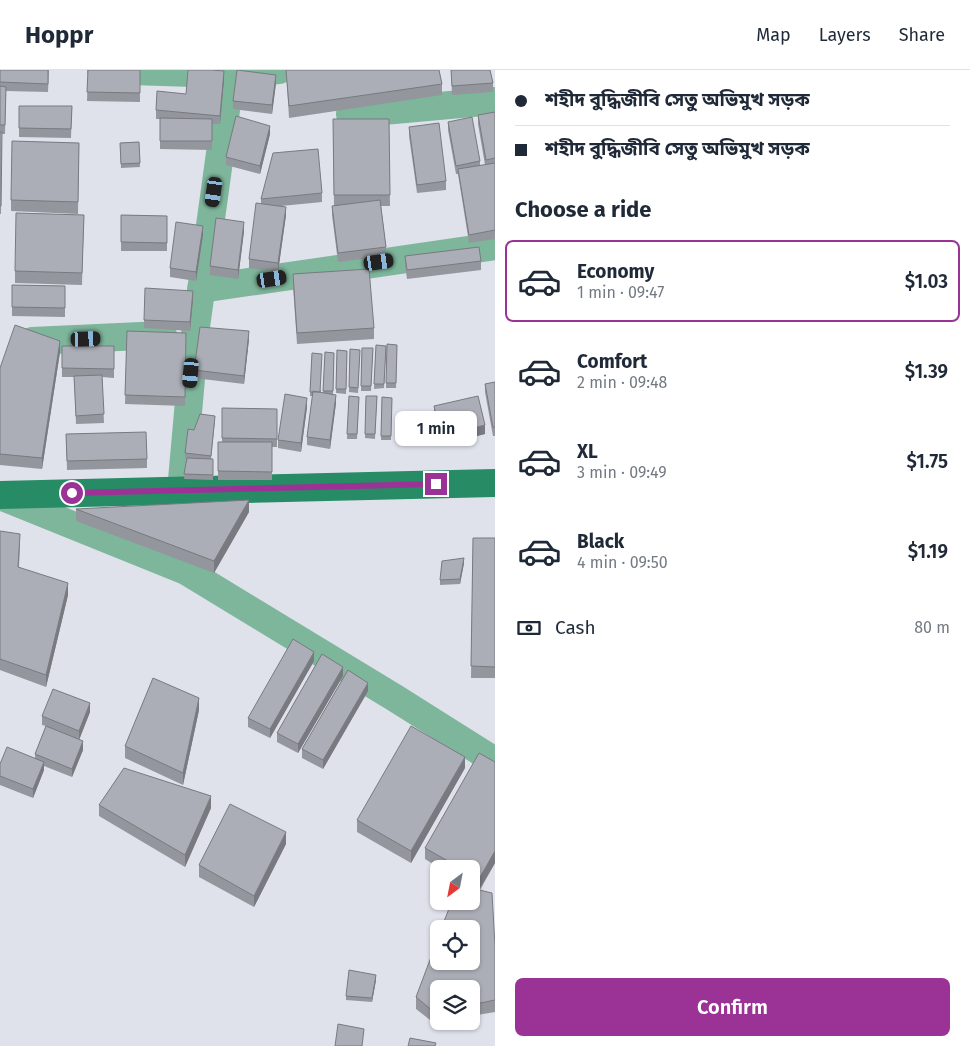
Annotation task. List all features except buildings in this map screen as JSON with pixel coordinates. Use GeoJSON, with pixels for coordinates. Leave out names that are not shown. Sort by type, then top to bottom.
{"type":"FeatureCollection","features":[{"type":"Feature","properties":{"kind":"main road"},"geometry":{"type":"LineString","coordinates":[[0,495],[495,483]]}},
{"type":"Feature","properties":{"kind":"street"},"geometry":{"type":"LineString","coordinates":[[100,70],[231,74],[279,70]]}},
{"type":"Feature","properties":{"kind":"street"},"geometry":{"type":"LineString","coordinates":[[181,491],[195,334],[231,74]]}},
{"type":"Feature","properties":{"kind":"street"},"geometry":{"type":"LineString","coordinates":[[350,114],[495,101]]}},
{"type":"Feature","properties":{"kind":"street"},"geometry":{"type":"LineString","coordinates":[[201,289],[495,246]]}},
{"type":"Feature","properties":{"kind":"street"},"geometry":{"type":"LineString","coordinates":[[32,341],[195,334]]}},
{"type":"Feature","properties":{"kind":"street"},"geometry":{"type":"LineString","coordinates":[[0,495],[186,571],[495,760]]}},
{"type":"Feature","properties":{"kind":"route"},"geometry":{"type":"LineString","coordinates":[[72,493],[436,484]]}}]}
